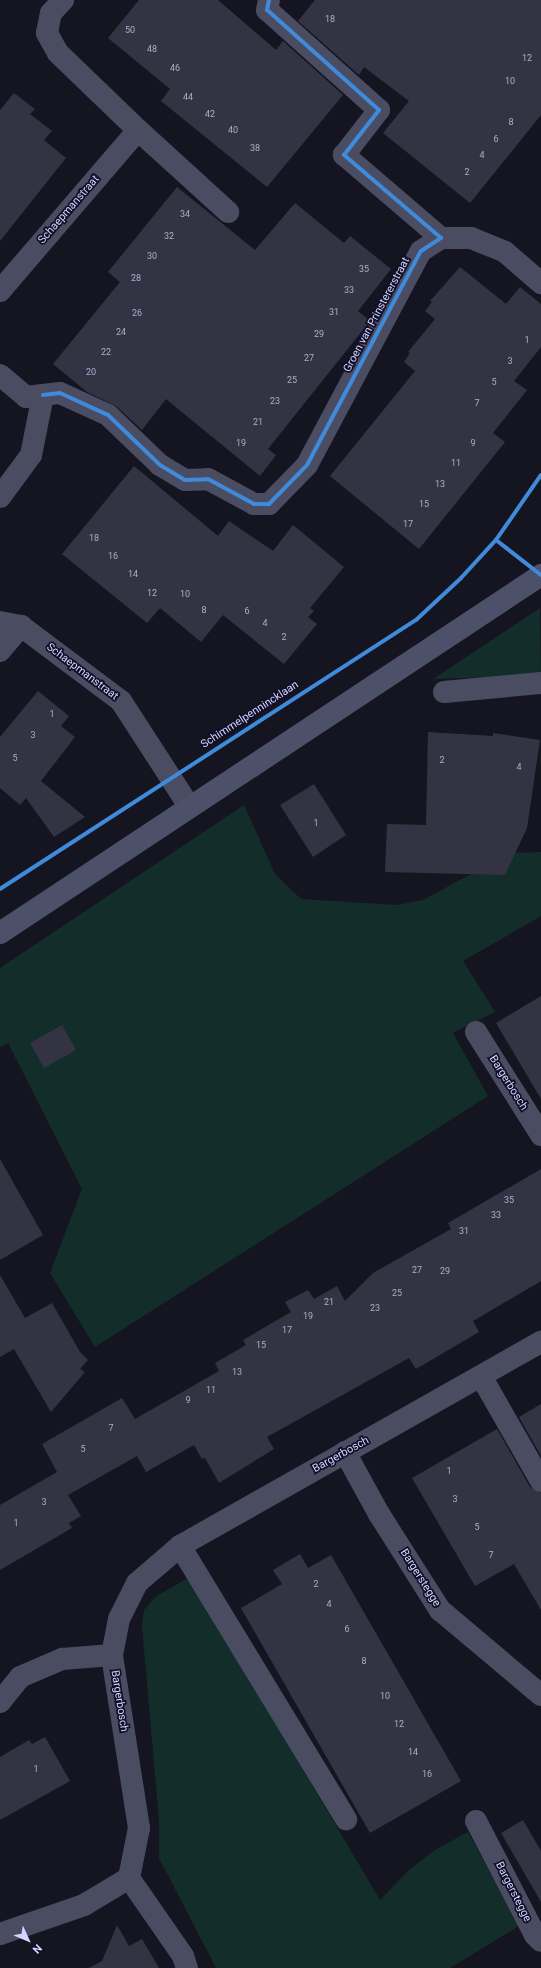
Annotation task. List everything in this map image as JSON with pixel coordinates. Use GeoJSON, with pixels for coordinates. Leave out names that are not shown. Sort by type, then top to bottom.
{"type":"FeatureCollection","features":[{"type":"Feature","properties":{"kind":"street"},"geometry":{"type":"LineString","coordinates":[[63,0],[50,13],[47,33],[58,53],[138,130],[228,212]]}},
{"type":"Feature","properties":{"kind":"street"},"geometry":{"type":"LineString","coordinates":[[269,0],[267,10],[379,110],[344,155],[441,238],[472,238],[505,252],[541,283]]}},
{"type":"Feature","properties":{"kind":"street","name":"Schaepmanstraat"},"geometry":{"type":"LineString","coordinates":[[0,291],[138,130]]}},
{"type":"Feature","properties":{"kind":"street","name":"Groen van Prinstererstraat"},"geometry":{"type":"LineString","coordinates":[[43,395],[60,393],[108,415],[160,465],[185,480],[208,479],[254,504],[269,504],[307,465],[421,251],[441,238]]}},
{"type":"Feature","properties":{"kind":"street"},"geometry":{"type":"LineString","coordinates":[[0,375],[26,397],[43,395],[31,455],[0,497]]}},
{"type":"Feature","properties":{"kind":"street"},"geometry":{"type":"LineString","coordinates":[[0,933],[189,806],[541,575]]}},
{"type":"Feature","properties":{"kind":"street","name":"Schaepmanstraat"},"geometry":{"type":"LineString","coordinates":[[0,651],[10,624],[121,701],[189,806]]}},
{"type":"Feature","properties":{"kind":"street"},"geometry":{"type":"LineString","coordinates":[[444,692],[541,683]]}},
{"type":"Feature","properties":{"kind":"street","name":"Bargerbosch"},"geometry":{"type":"LineString","coordinates":[[476,1032],[541,1135]]}},
{"type":"Feature","properties":{"kind":"street","name":"Bargerbosch"},"geometry":{"type":"LineString","coordinates":[[130,1878],[139,1828],[112,1655],[119,1619],[137,1583],[180,1546],[541,1342]]}},
{"type":"Feature","properties":{"kind":"street"},"geometry":{"type":"LineString","coordinates":[[481,1376],[541,1481]]}},
{"type":"Feature","properties":{"kind":"street","name":"Bargerstegge"},"geometry":{"type":"LineString","coordinates":[[345,1452],[379,1514],[440,1610],[541,1695]]}},
{"type":"Feature","properties":{"kind":"street"},"geometry":{"type":"LineString","coordinates":[[180,1546],[346,1819]]}},
{"type":"Feature","properties":{"kind":"street"},"geometry":{"type":"LineString","coordinates":[[0,1702],[20,1677],[62,1659],[112,1655]]}},
{"type":"Feature","properties":{"kind":"street","name":"Bargerstegge"},"geometry":{"type":"LineString","coordinates":[[476,1821],[535,1935],[541,1941]]}},
{"type":"Feature","properties":{"kind":"street"},"geometry":{"type":"LineString","coordinates":[[0,1934],[84,1905],[130,1878],[183,1956],[187,1968]]}},
{"type":"Feature","properties":{"kind":"green space"},"geometry":{"type":"Polygon","coordinates":[[[540,608],[541,676],[433,679],[540,608]]]}},
{"type":"Feature","properties":{"kind":"green space"},"geometry":{"type":"Polygon","coordinates":[[[244,805],[275,874],[301,899],[397,905],[423,900],[510,853],[541,852],[541,916],[463,961],[495,1012],[453,1033],[488,1096],[95,1347],[50,1273],[82,1189],[8,1043],[0,1047],[0,968],[244,805]]]}},
{"type":"Feature","properties":{"kind":"green space"},"geometry":{"type":"Polygon","coordinates":[[[193,1575],[299,1763],[380,1900],[409,1870],[435,1850],[468,1832],[519,1926],[450,1968],[216,1968],[159,1858],[159,1820],[142,1626],[144,1610],[155,1597],[193,1575]]]}},
{"type":"Feature","properties":{"kind":"building"},"geometry":{"type":"Polygon","coordinates":[[[139,0],[218,0],[276,50],[283,41],[343,95],[267,187],[161,101],[170,89],[108,38],[139,0]]]}},
{"type":"Feature","properties":{"kind":"building"},"geometry":{"type":"Polygon","coordinates":[[[315,0],[541,0],[541,115],[470,203],[383,133],[409,101],[364,67],[359,75],[298,21],[315,0]]]}},
{"type":"Feature","properties":{"kind":"building"},"geometry":{"type":"Polygon","coordinates":[[[14,93],[35,109],[30,114],[52,131],[44,140],[66,158],[0,241],[0,110],[14,93]]]}},
{"type":"Feature","properties":{"kind":"building"},"geometry":{"type":"Polygon","coordinates":[[[177,187],[255,250],[295,203],[344,243],[350,236],[391,269],[358,311],[370,321],[268,449],[276,455],[260,476],[166,399],[142,430],[116,406],[87,392],[53,364],[120,282],[108,272],[177,187]]]}},
{"type":"Feature","properties":{"kind":"building"},"geometry":{"type":"Polygon","coordinates":[[[460,267],[506,304],[520,287],[541,304],[541,347],[514,381],[527,390],[493,433],[505,442],[419,549],[330,476],[415,371],[404,362],[410,353],[408,352],[435,319],[425,311],[432,302],[430,301],[460,267]]]}},
{"type":"Feature","properties":{"kind":"building"},"geometry":{"type":"Polygon","coordinates":[[[134,466],[218,536],[229,521],[273,551],[293,525],[344,567],[310,608],[314,611],[308,617],[317,624],[284,664],[223,615],[201,642],[160,608],[147,623],[62,554],[134,466]]]}},
{"type":"Feature","properties":{"kind":"building"},"geometry":{"type":"Polygon","coordinates":[[[38,691],[69,716],[61,726],[75,737],[41,781],[85,817],[54,837],[26,798],[20,805],[0,788],[0,737],[38,691]]]}},
{"type":"Feature","properties":{"kind":"building"},"geometry":{"type":"Polygon","coordinates":[[[428,732],[493,736],[493,733],[540,740],[527,828],[505,875],[385,872],[387,824],[426,825],[428,732]]]}},
{"type":"Feature","properties":{"kind":"building"},"geometry":{"type":"Polygon","coordinates":[[[314,784],[346,835],[313,857],[280,805],[314,784]]]}},
{"type":"Feature","properties":{"kind":"building"},"geometry":{"type":"Polygon","coordinates":[[[541,996],[541,1099],[496,1023],[541,996]]]}},
{"type":"Feature","properties":{"kind":"building"},"geometry":{"type":"Polygon","coordinates":[[[62,1025],[76,1050],[44,1068],[30,1043],[62,1025]]]}},
{"type":"Feature","properties":{"kind":"building"},"geometry":{"type":"Polygon","coordinates":[[[0,1159],[43,1235],[0,1260],[0,1159]]]}},
{"type":"Feature","properties":{"kind":"building"},"geometry":{"type":"Polygon","coordinates":[[[541,1169],[541,1281],[473,1321],[479,1332],[416,1369],[409,1358],[267,1437],[274,1449],[219,1483],[205,1458],[202,1459],[194,1445],[146,1472],[137,1456],[68,1495],[81,1516],[69,1523],[72,1528],[0,1570],[0,1505],[57,1472],[42,1444],[122,1398],[135,1419],[219,1371],[215,1363],[246,1345],[243,1340],[291,1312],[285,1302],[308,1290],[314,1299],[337,1286],[345,1301],[373,1273],[451,1229],[448,1223],[541,1169]]]}},
{"type":"Feature","properties":{"kind":"building"},"geometry":{"type":"Polygon","coordinates":[[[0,1275],[25,1318],[52,1303],[80,1352],[88,1360],[80,1369],[85,1372],[51,1412],[14,1349],[0,1357],[0,1275]]]}},
{"type":"Feature","properties":{"kind":"building"},"geometry":{"type":"Polygon","coordinates":[[[541,1404],[541,1456],[519,1417],[541,1404]]]}},
{"type":"Feature","properties":{"kind":"building"},"geometry":{"type":"Polygon","coordinates":[[[497,1429],[530,1487],[541,1493],[541,1610],[514,1564],[475,1586],[412,1478],[497,1429]]]}},
{"type":"Feature","properties":{"kind":"building"},"geometry":{"type":"Polygon","coordinates":[[[300,1554],[308,1568],[331,1555],[461,1781],[370,1833],[241,1608],[282,1584],[273,1570],[300,1554]]]}},
{"type":"Feature","properties":{"kind":"building"},"geometry":{"type":"Polygon","coordinates":[[[45,1737],[70,1781],[0,1820],[0,1757],[29,1740],[32,1744],[45,1737]]]}},
{"type":"Feature","properties":{"kind":"building"},"geometry":{"type":"Polygon","coordinates":[[[523,1820],[541,1851],[541,1902],[501,1833],[523,1820]]]}},
{"type":"Feature","properties":{"kind":"building"},"geometry":{"type":"Polygon","coordinates":[[[117,1925],[129,1946],[142,1939],[159,1968],[89,1968],[102,1961],[117,1925]]]}},
{"type":"Feature","properties":{"kind":"cycle path"},"geometry":{"type":"LineString","coordinates":[[43,395],[60,393],[108,415],[160,465],[185,480],[208,479],[254,504],[269,504],[307,465],[421,251],[441,238],[344,155],[379,110],[267,10],[269,0]]}},
{"type":"Feature","properties":{"kind":"cycle path"},"geometry":{"type":"LineString","coordinates":[[541,475],[496,540],[541,575]]}},
{"type":"Feature","properties":{"kind":"cycle path","name":"Schimmelpennincklaan"},"geometry":{"type":"LineString","coordinates":[[0,889],[416,620],[461,578],[496,540]]}}]}
